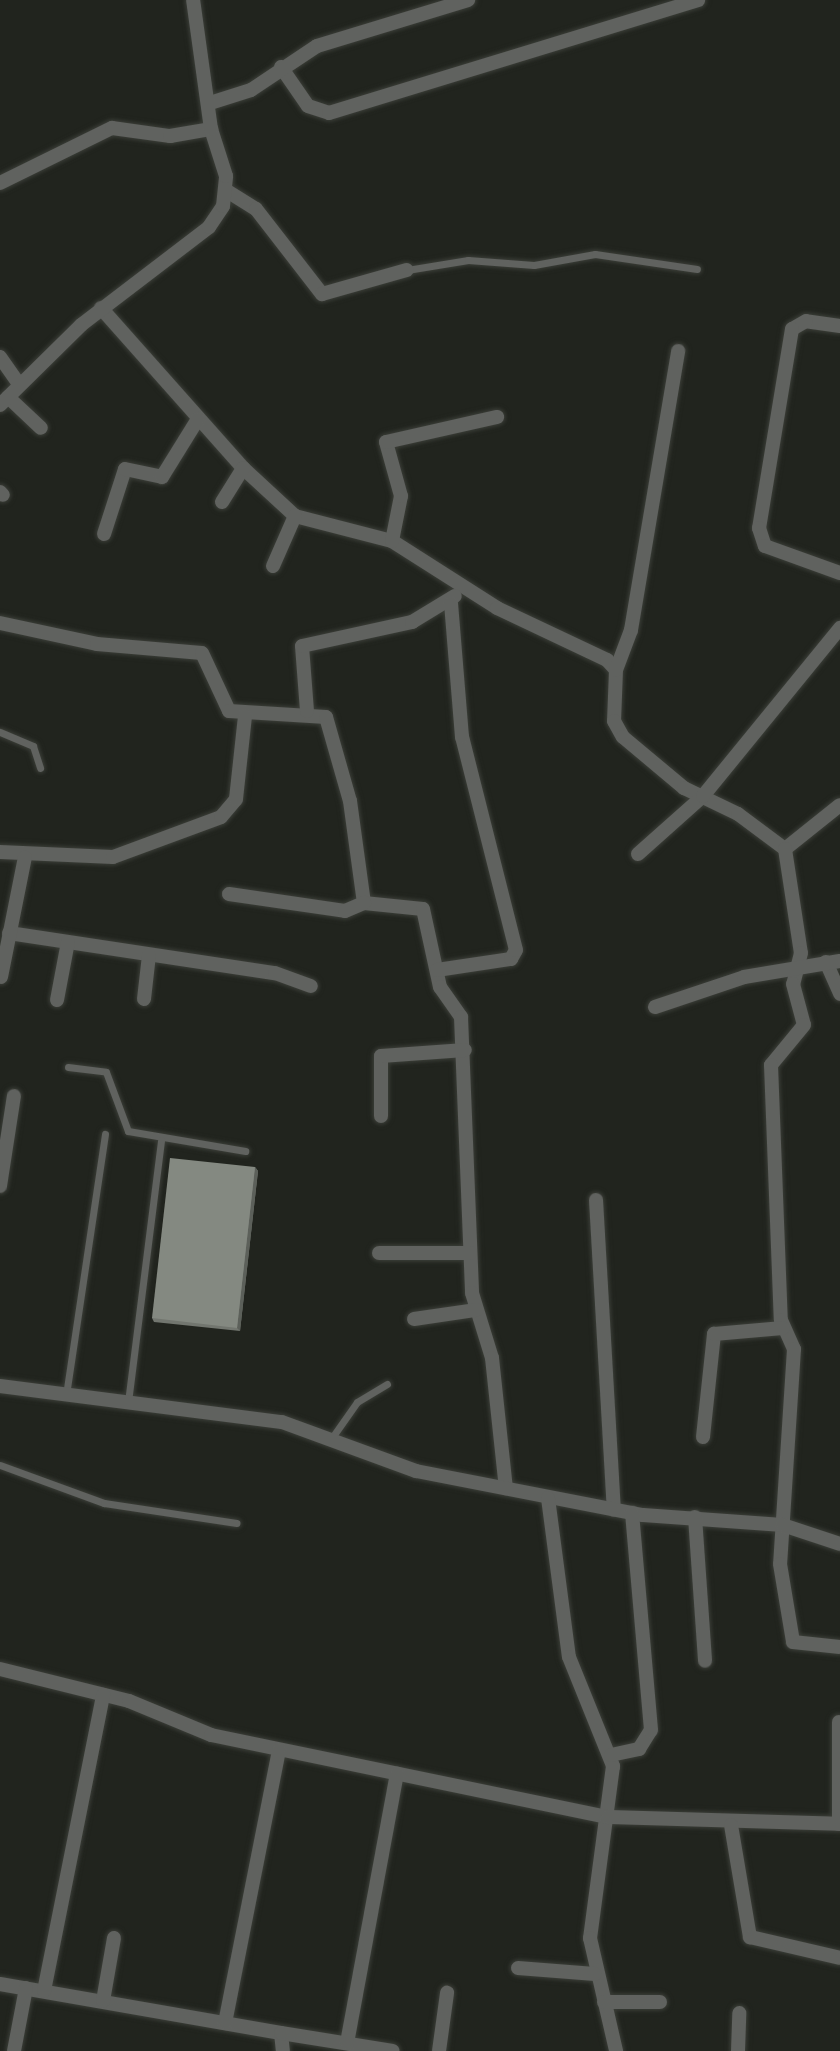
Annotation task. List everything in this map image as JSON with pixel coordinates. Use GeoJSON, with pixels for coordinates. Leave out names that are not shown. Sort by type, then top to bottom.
{"type":"FeatureCollection","features":[{"type":"Feature","properties":{"kind":"street"},"geometry":{"type":"LineString","coordinates":[[41,428],[4,401],[101,308],[209,227],[227,191],[211,129],[210,103],[193,0]]}},
{"type":"Feature","properties":{"kind":"street"},"geometry":{"type":"LineString","coordinates":[[210,103],[251,90],[281,67],[317,46],[440,3],[468,0]]}},
{"type":"Feature","properties":{"kind":"street"},"geometry":{"type":"LineString","coordinates":[[281,67],[308,106],[329,113],[698,0]]}},
{"type":"Feature","properties":{"kind":"street"},"geometry":{"type":"LineString","coordinates":[[0,183],[112,128],[170,136],[211,129]]}},
{"type":"Feature","properties":{"kind":"street"},"geometry":{"type":"LineString","coordinates":[[227,191],[256,209],[322,294],[407,270]]}},
{"type":"Feature","properties":{"kind":"street"},"geometry":{"type":"LineString","coordinates":[[101,308],[243,468],[295,516],[392,541],[459,586],[616,670]]}},
{"type":"Feature","properties":{"kind":"street"},"geometry":{"type":"LineString","coordinates":[[840,326],[806,321],[792,329],[759,528],[765,546],[840,573]]}},
{"type":"Feature","properties":{"kind":"street"},"geometry":{"type":"LineString","coordinates":[[678,351],[631,630],[616,670],[614,721],[623,737],[703,796],[785,849]]}},
{"type":"Feature","properties":{"kind":"street"},"geometry":{"type":"LineString","coordinates":[[0,357],[19,384]]}},
{"type":"Feature","properties":{"kind":"street"},"geometry":{"type":"LineString","coordinates":[[392,541],[401,496],[386,442],[497,417]]}},
{"type":"Feature","properties":{"kind":"street"},"geometry":{"type":"LineString","coordinates":[[104,534],[125,469],[162,477],[198,419]]}},
{"type":"Feature","properties":{"kind":"street"},"geometry":{"type":"LineString","coordinates":[[222,502],[243,468]]}},
{"type":"Feature","properties":{"kind":"street"},"geometry":{"type":"LineString","coordinates":[[273,566],[295,516]]}},
{"type":"Feature","properties":{"kind":"street"},"geometry":{"type":"LineString","coordinates":[[437,970],[511,959],[516,950],[462,737],[451,603],[459,586]]}},
{"type":"Feature","properties":{"kind":"street"},"geometry":{"type":"LineString","coordinates":[[307,711],[302,646],[412,622],[451,603]]}},
{"type":"Feature","properties":{"kind":"street"},"geometry":{"type":"LineString","coordinates":[[0,623],[97,644],[202,653],[212,662],[220,703],[245,716],[307,711],[330,724],[364,903]]}},
{"type":"Feature","properties":{"kind":"street"},"geometry":{"type":"LineString","coordinates":[[638,854],[703,796],[840,628]]}},
{"type":"Feature","properties":{"kind":"street"},"geometry":{"type":"LineString","coordinates":[[0,852],[25,857],[113,857],[221,817],[236,799],[245,716]]}},
{"type":"Feature","properties":{"kind":"street"},"geometry":{"type":"LineString","coordinates":[[785,849],[840,805]]}},
{"type":"Feature","properties":{"kind":"street"},"geometry":{"type":"LineString","coordinates":[[785,849],[799,964],[793,984],[802,1034],[771,1065],[783,1328],[794,1349],[783,1525],[790,1637],[840,1647]]}},
{"type":"Feature","properties":{"kind":"street"},"geometry":{"type":"LineString","coordinates":[[1,977],[25,857]]}},
{"type":"Feature","properties":{"kind":"street"},"geometry":{"type":"LineString","coordinates":[[229,894],[345,911],[364,903],[423,909],[437,970],[461,1017],[465,1050],[470,1253],[476,1310],[492,1358],[506,1488]]}},
{"type":"Feature","properties":{"kind":"street"},"geometry":{"type":"LineString","coordinates":[[9,933],[149,955],[311,986]]}},
{"type":"Feature","properties":{"kind":"street"},"geometry":{"type":"LineString","coordinates":[[57,1000],[68,942]]}},
{"type":"Feature","properties":{"kind":"street"},"geometry":{"type":"LineString","coordinates":[[144,999],[149,955]]}},
{"type":"Feature","properties":{"kind":"street"},"geometry":{"type":"LineString","coordinates":[[655,1007],[799,964],[833,961],[840,994]]}},
{"type":"Feature","properties":{"kind":"street"},"geometry":{"type":"LineString","coordinates":[[381,1116],[381,1056],[465,1050]]}},
{"type":"Feature","properties":{"kind":"street"},"geometry":{"type":"LineString","coordinates":[[0,1186],[14,1096]]}},
{"type":"Feature","properties":{"kind":"street"},"geometry":{"type":"LineString","coordinates":[[596,1200],[614,1509]]}},
{"type":"Feature","properties":{"kind":"street"},"geometry":{"type":"LineString","coordinates":[[379,1253],[470,1253]]}},
{"type":"Feature","properties":{"kind":"street"},"geometry":{"type":"LineString","coordinates":[[414,1319],[476,1310]]}},
{"type":"Feature","properties":{"kind":"street"},"geometry":{"type":"LineString","coordinates":[[703,1437],[714,1334],[783,1328]]}},
{"type":"Feature","properties":{"kind":"street"},"geometry":{"type":"LineString","coordinates":[[0,1386],[282,1422],[416,1471],[632,1513],[783,1525],[840,1544]]}},
{"type":"Feature","properties":{"kind":"street"},"geometry":{"type":"LineString","coordinates":[[548,1498],[569,1657],[611,1755],[608,1817],[590,1938],[595,1974],[616,2051]]}},
{"type":"Feature","properties":{"kind":"street"},"geometry":{"type":"LineString","coordinates":[[611,1755],[639,1749],[651,1730],[632,1513]]}},
{"type":"Feature","properties":{"kind":"street"},"geometry":{"type":"LineString","coordinates":[[695,1517],[705,1661]]}},
{"type":"Feature","properties":{"kind":"street"},"geometry":{"type":"LineString","coordinates":[[0,1669],[103,1695],[211,1735],[279,1750],[608,1817],[731,1825],[840,1824],[839,1722]]}},
{"type":"Feature","properties":{"kind":"street"},"geometry":{"type":"LineString","coordinates":[[44,1991],[103,1695]]}},
{"type":"Feature","properties":{"kind":"street"},"geometry":{"type":"LineString","coordinates":[[225,2023],[279,1750]]}},
{"type":"Feature","properties":{"kind":"street"},"geometry":{"type":"LineString","coordinates":[[347,2043],[397,1774]]}},
{"type":"Feature","properties":{"kind":"street"},"geometry":{"type":"LineString","coordinates":[[731,1825],[750,1937],[840,1958]]}},
{"type":"Feature","properties":{"kind":"street"},"geometry":{"type":"LineString","coordinates":[[103,2001],[114,1938]]}},
{"type":"Feature","properties":{"kind":"street"},"geometry":{"type":"LineString","coordinates":[[518,1968],[595,1974]]}},
{"type":"Feature","properties":{"kind":"street"},"geometry":{"type":"LineString","coordinates":[[0,1984],[393,2051]]}},
{"type":"Feature","properties":{"kind":"street"},"geometry":{"type":"LineString","coordinates":[[14,2051],[26,1988]]}},
{"type":"Feature","properties":{"kind":"street"},"geometry":{"type":"LineString","coordinates":[[439,2051],[447,1993]]}},
{"type":"Feature","properties":{"kind":"street"},"geometry":{"type":"LineString","coordinates":[[604,2002],[660,2002]]}},
{"type":"Feature","properties":{"kind":"street"},"geometry":{"type":"LineString","coordinates":[[738,2051],[739,2013]]}},
{"type":"Feature","properties":{"kind":"street"},"geometry":{"type":"LineString","coordinates":[[281,2033],[283,2051]]}},
{"type":"Feature","properties":{"kind":"lane"},"geometry":{"type":"LineString","coordinates":[[407,270],[468,260],[534,265],[595,254],[697,269]]}},
{"type":"Feature","properties":{"kind":"lane"},"geometry":{"type":"LineString","coordinates":[[0,732],[33,746],[40,768]]}},
{"type":"Feature","properties":{"kind":"lane"},"geometry":{"type":"LineString","coordinates":[[68,1067],[106,1072],[128,1131],[161,1140],[245,1151]]}},
{"type":"Feature","properties":{"kind":"lane"},"geometry":{"type":"LineString","coordinates":[[66,1395],[105,1134]]}},
{"type":"Feature","properties":{"kind":"lane"},"geometry":{"type":"LineString","coordinates":[[128,1402],[161,1140]]}},
{"type":"Feature","properties":{"kind":"lane"},"geometry":{"type":"LineString","coordinates":[[331,1439],[357,1402],[387,1384]]}},
{"type":"Feature","properties":{"kind":"lane"},"geometry":{"type":"LineString","coordinates":[[0,1465],[104,1503],[237,1523]]}},
{"type":"Feature","properties":{"kind":"building"},"geometry":{"type":"Polygon","coordinates":[[[170,1158],[255,1167],[237,1328],[152,1318],[170,1158]]]}}]}
